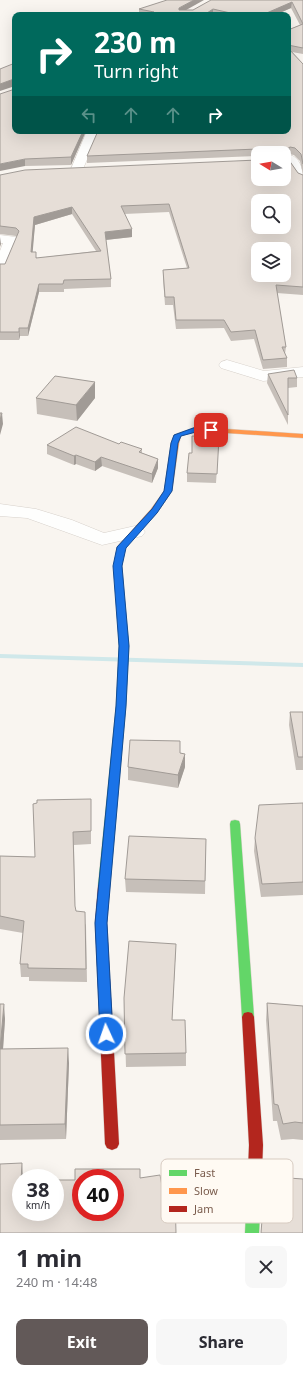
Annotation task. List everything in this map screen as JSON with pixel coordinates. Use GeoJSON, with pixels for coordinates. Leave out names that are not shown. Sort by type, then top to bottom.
{"type":"FeatureCollection","features":[{"type":"Feature","properties":{"kind":"street"},"geometry":{"type":"LineString","coordinates":[[77,169],[92,134]]}},
{"type":"Feature","properties":{"kind":"street"},"geometry":{"type":"LineString","coordinates":[[291,160],[303,159]]}},
{"type":"Feature","properties":{"kind":"street"},"geometry":{"type":"LineString","coordinates":[[291,164],[303,177]]}},
{"type":"Feature","properties":{"kind":"street"},"geometry":{"type":"LineString","coordinates":[[62,170],[92,168]]}},
{"type":"Feature","properties":{"kind":"street"},"geometry":{"type":"LineString","coordinates":[[0,239],[10,240],[0,268]]}},
{"type":"Feature","properties":{"kind":"street"},"geometry":{"type":"LineString","coordinates":[[227,365],[263,376],[303,372]]}},
{"type":"Feature","properties":{"kind":"street"},"geometry":{"type":"LineString","coordinates":[[112,1144],[101,923],[121,706],[124,646],[118,566],[121,547],[154,511],[168,491],[175,443],[178,435],[196,430],[303,436]]}},
{"type":"Feature","properties":{"kind":"street"},"geometry":{"type":"LineString","coordinates":[[0,510],[29,513],[65,524],[102,539],[135,532]]}},
{"type":"Feature","properties":{"kind":"street"},"geometry":{"type":"LineString","coordinates":[[235,824],[245,959],[256,1145],[255,1159]]}},
{"type":"Feature","properties":{"kind":"street"},"geometry":{"type":"LineString","coordinates":[[252,1223],[252,1233]]}},
{"type":"Feature","properties":{"kind":"building"},"geometry":{"type":"Polygon","coordinates":[[[167,0],[194,0],[179,8],[179,10],[193,10],[211,0],[303,0],[303,24],[292,2],[269,12],[226,12],[213,9],[208,12],[154,12],[139,9],[167,0]]]}},
{"type":"Feature","properties":{"kind":"building"},"geometry":{"type":"Polygon","coordinates":[[[303,24],[303,48],[291,46],[291,29],[303,24]]]}},
{"type":"Feature","properties":{"kind":"building"},"geometry":{"type":"Polygon","coordinates":[[[291,51],[303,64],[303,164],[301,154],[291,146],[251,146],[251,149],[87,156],[97,134],[291,134],[291,51]]]}},
{"type":"Feature","properties":{"kind":"building"},"geometry":{"type":"Polygon","coordinates":[[[12,64],[12,80],[0,84],[0,69],[12,64]]]}},
{"type":"Feature","properties":{"kind":"building"},"geometry":{"type":"Polygon","coordinates":[[[12,90],[12,134],[82,134],[71,157],[25,159],[0,164],[0,94],[12,90]]]}},
{"type":"Feature","properties":{"kind":"building"},"geometry":{"type":"Polygon","coordinates":[[[251,160],[251,186],[291,186],[291,163],[298,173],[303,175],[303,287],[276,285],[286,347],[282,347],[287,358],[263,360],[255,330],[231,332],[224,320],[176,320],[174,297],[165,297],[163,270],[189,268],[169,204],[121,206],[132,229],[105,232],[111,279],[64,280],[63,284],[39,284],[28,328],[19,328],[19,332],[0,332],[0,264],[5,264],[19,231],[16,228],[0,226],[0,175],[25,170],[251,160]],[[72,207],[34,217],[31,252],[36,252],[36,258],[101,251],[72,207]]]}},
{"type":"Feature","properties":{"kind":"building"},"geometry":{"type":"Polygon","coordinates":[[[294,370],[297,378],[288,378],[288,415],[268,374],[294,370]]]}},
{"type":"Feature","properties":{"kind":"building"},"geometry":{"type":"Polygon","coordinates":[[[55,376],[95,382],[76,405],[36,398],[55,376]]]}},
{"type":"Feature","properties":{"kind":"building"},"geometry":{"type":"Polygon","coordinates":[[[76,427],[119,444],[121,442],[142,449],[139,452],[158,459],[152,474],[101,457],[95,462],[76,455],[74,456],[47,445],[76,427]]]}},
{"type":"Feature","properties":{"kind":"building"},"geometry":{"type":"Polygon","coordinates":[[[192,436],[219,437],[217,474],[187,473],[189,453],[192,453],[192,436]]]}},
{"type":"Feature","properties":{"kind":"building"},"geometry":{"type":"Polygon","coordinates":[[[290,712],[303,712],[303,757],[298,757],[290,712]]]}},
{"type":"Feature","properties":{"kind":"building"},"geometry":{"type":"Polygon","coordinates":[[[130,740],[180,741],[180,753],[185,754],[178,775],[128,767],[130,740]]]}},
{"type":"Feature","properties":{"kind":"building"},"geometry":{"type":"Polygon","coordinates":[[[91,799],[91,831],[73,832],[75,906],[76,911],[85,912],[86,969],[28,968],[28,964],[20,964],[24,921],[0,916],[0,856],[35,857],[33,804],[37,803],[37,800],[91,799]]]}},
{"type":"Feature","properties":{"kind":"building"},"geometry":{"type":"Polygon","coordinates":[[[303,803],[303,882],[262,884],[255,838],[259,805],[303,803]]]}},
{"type":"Feature","properties":{"kind":"building"},"geometry":{"type":"Polygon","coordinates":[[[129,836],[206,839],[205,881],[125,879],[129,836]]]}},
{"type":"Feature","properties":{"kind":"building"},"geometry":{"type":"Polygon","coordinates":[[[129,941],[176,944],[172,1020],[185,1020],[186,1053],[125,1054],[124,998],[129,941]]]}},
{"type":"Feature","properties":{"kind":"building"},"geometry":{"type":"Polygon","coordinates":[[[267,1003],[303,1006],[303,1123],[295,1122],[283,1124],[278,1105],[274,1104],[267,1003]]]}},
{"type":"Feature","properties":{"kind":"building"},"geometry":{"type":"Polygon","coordinates":[[[0,1004],[4,1004],[0,1049],[0,1004]]]}},
{"type":"Feature","properties":{"kind":"building"},"geometry":{"type":"Polygon","coordinates":[[[68,1048],[65,1124],[0,1125],[0,1049],[68,1048]]]}},
{"type":"Feature","properties":{"kind":"building"},"geometry":{"type":"Polygon","coordinates":[[[22,1163],[22,1169],[12,1169],[12,1221],[64,1221],[64,1180],[72,1180],[72,1221],[124,1221],[124,1169],[140,1169],[140,1178],[160,1175],[161,1223],[176,1223],[176,1233],[0,1233],[0,1164],[22,1163]]]}},
{"type":"Feature","properties":{"kind":"building"},"geometry":{"type":"Polygon","coordinates":[[[293,1178],[303,1179],[303,1233],[261,1233],[262,1223],[293,1223],[293,1178]]]}},
{"type":"Feature","properties":{"kind":"waterway"},"geometry":{"type":"LineString","coordinates":[[0,656],[303,665]]}},
{"type":"Feature","properties":{"kind":"traffic: fast"},"geometry":{"type":"LineString","coordinates":[[104,886],[121,706],[124,646],[120,593]]}},
{"type":"Feature","properties":{"kind":"traffic: fast"},"geometry":{"type":"LineString","coordinates":[[235,824],[248,1017]]}},
{"type":"Feature","properties":{"kind":"traffic: fast"},"geometry":{"type":"LineString","coordinates":[[252,1223],[252,1233]]}},
{"type":"Feature","properties":{"kind":"traffic: slow"},"geometry":{"type":"LineString","coordinates":[[120,593],[118,566],[121,547],[154,511],[168,491],[175,443],[178,435],[196,429],[303,436]]}},
{"type":"Feature","properties":{"kind":"traffic: jam"},"geometry":{"type":"LineString","coordinates":[[104,886],[101,923],[112,1144]]}},
{"type":"Feature","properties":{"kind":"traffic: jam"},"geometry":{"type":"LineString","coordinates":[[248,1017],[256,1145],[255,1159]]}},
{"type":"Feature","properties":{"kind":"route"},"geometry":{"type":"LineString","coordinates":[[106,1034],[101,923],[121,706],[124,646],[118,566],[121,547],[154,511],[168,491],[175,443],[178,435],[196,430],[211,430]]}}]}
